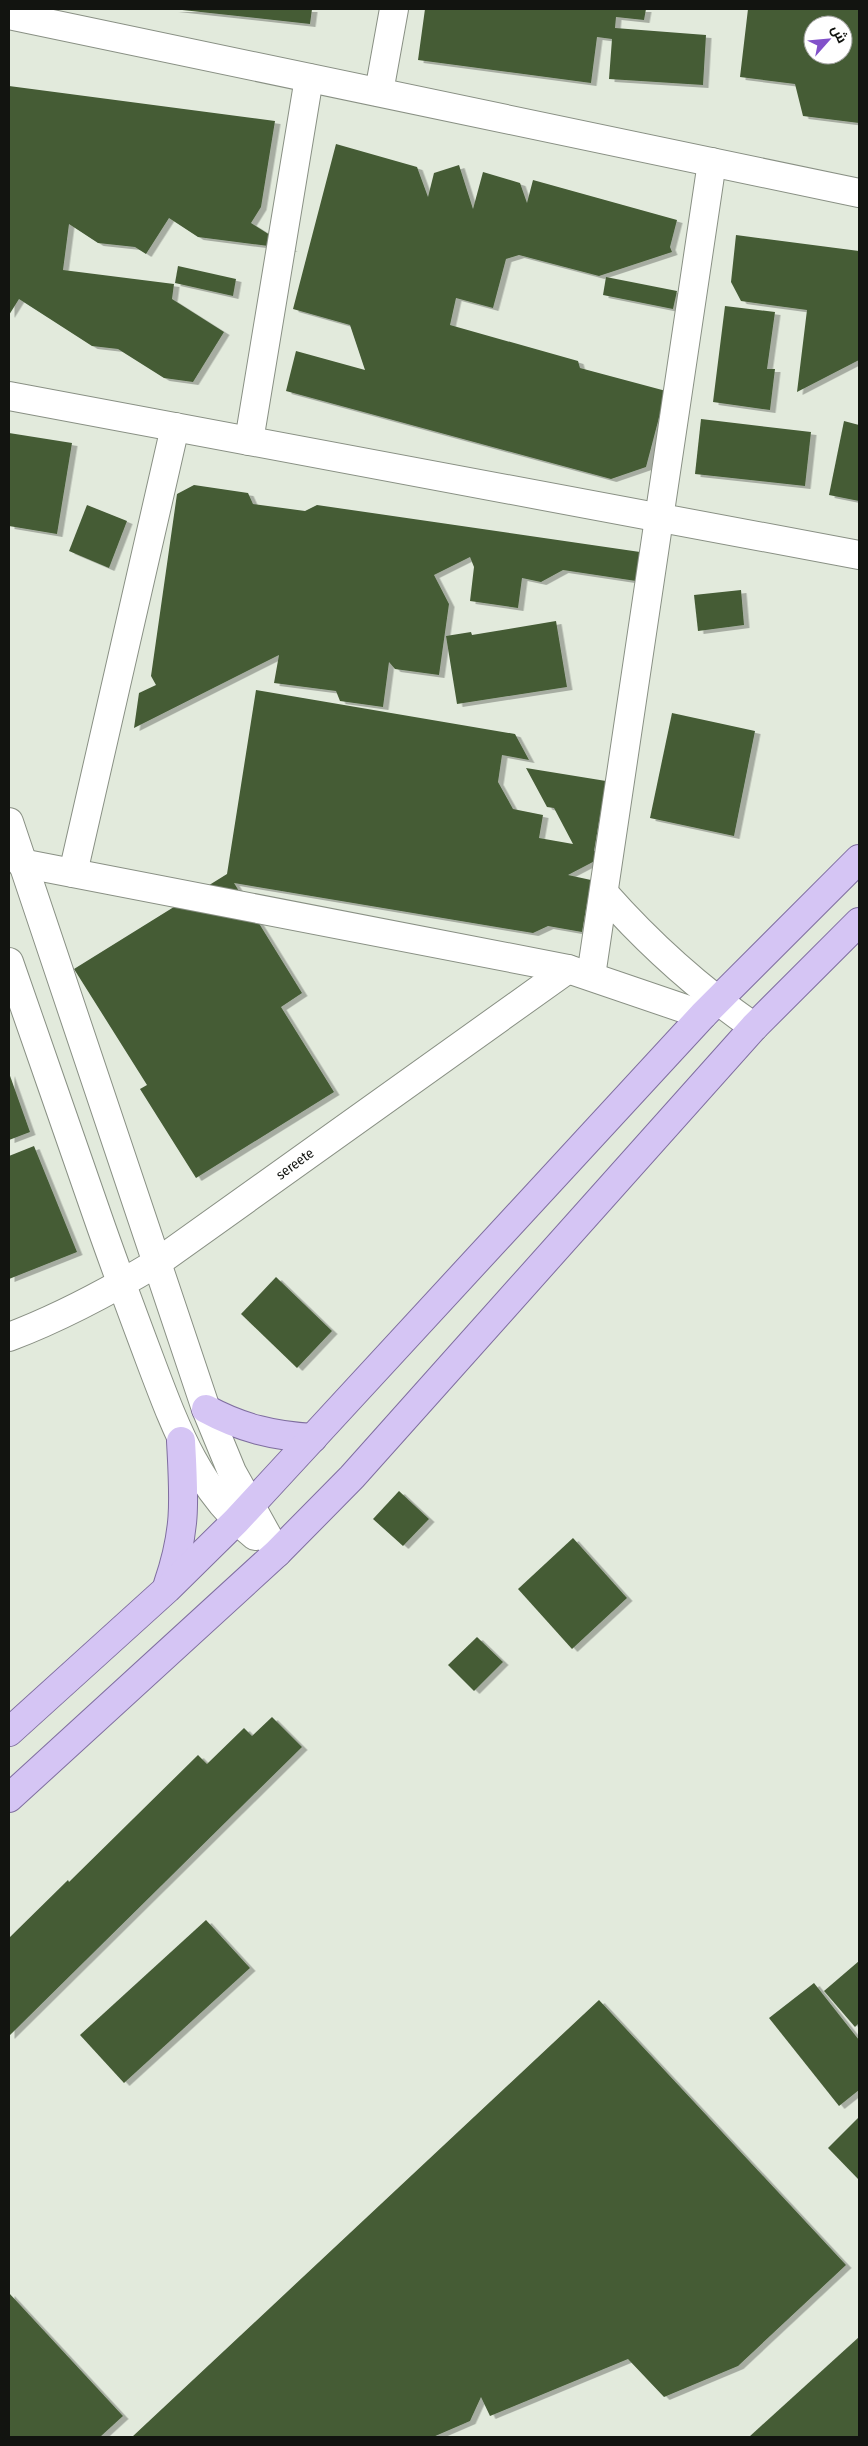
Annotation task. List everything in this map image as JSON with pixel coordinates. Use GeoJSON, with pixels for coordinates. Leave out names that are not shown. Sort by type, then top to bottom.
{"type":"FeatureCollection","features":[{"type":"Feature","properties":{"kind":"main road"},"geometry":{"type":"LineString","coordinates":[[9,1732],[167,1589],[243,1514],[710,1008],[859,858]]}},
{"type":"Feature","properties":{"kind":"main road"},"geometry":{"type":"LineString","coordinates":[[9,1798],[277,1552],[352,1477],[754,1027],[859,922]]}},
{"type":"Feature","properties":{"kind":"main road"},"geometry":{"type":"LineString","coordinates":[[206,1409],[226,1420],[269,1434],[314,1438]]}},
{"type":"Feature","properties":{"kind":"main road"},"geometry":{"type":"LineString","coordinates":[[167,1589],[181,1542],[184,1520],[181,1441]]}},
{"type":"Feature","properties":{"kind":"street"},"geometry":{"type":"LineString","coordinates":[[379,92],[394,9]]}},
{"type":"Feature","properties":{"kind":"street"},"geometry":{"type":"LineString","coordinates":[[9,15],[859,193]]}},
{"type":"Feature","properties":{"kind":"street"},"geometry":{"type":"LineString","coordinates":[[249,441],[309,78]]}},
{"type":"Feature","properties":{"kind":"street"},"geometry":{"type":"LineString","coordinates":[[579,972],[604,893],[712,162]]}},
{"type":"Feature","properties":{"kind":"street"},"geometry":{"type":"LineString","coordinates":[[9,396],[859,555]]}},
{"type":"Feature","properties":{"kind":"street"},"geometry":{"type":"LineString","coordinates":[[72,873],[175,427]]}},
{"type":"Feature","properties":{"kind":"street"},"geometry":{"type":"LineString","coordinates":[[9,822],[21,863],[158,1262],[206,1409],[232,1472],[243,1514]]}},
{"type":"Feature","properties":{"kind":"street"},"geometry":{"type":"LineString","coordinates":[[21,863],[579,972],[710,1008],[754,1027]]}},
{"type":"Feature","properties":{"kind":"street"},"geometry":{"type":"LineString","coordinates":[[604,893],[638,931],[676,967],[710,1008]]}},
{"type":"Feature","properties":{"kind":"street"},"geometry":{"type":"LineString","coordinates":[[9,962],[121,1285],[181,1441],[197,1470],[243,1514],[277,1552]]}},
{"type":"Feature","properties":{"kind":"street","name":"sereete"},"geometry":{"type":"LineString","coordinates":[[9,1337],[48,1323],[121,1285],[158,1262],[579,972]]}},
{"type":"Feature","properties":{"kind":"building"},"geometry":{"type":"Polygon","coordinates":[[[173,9],[312,9],[310,24],[173,9]]]}},
{"type":"Feature","properties":{"kind":"building"},"geometry":{"type":"Polygon","coordinates":[[[425,9],[646,9],[644,20],[616,17],[615,28],[706,35],[703,85],[609,79],[612,39],[597,37],[591,83],[418,60],[425,9]]]}},
{"type":"Feature","properties":{"kind":"building"},"geometry":{"type":"Polygon","coordinates":[[[748,9],[859,9],[859,123],[803,116],[795,84],[740,77],[748,9]]]}},
{"type":"Feature","properties":{"kind":"building"},"geometry":{"type":"Polygon","coordinates":[[[9,86],[275,121],[261,207],[251,223],[292,249],[198,237],[169,218],[146,254],[135,247],[98,243],[69,224],[63,270],[174,284],[172,299],[224,332],[193,382],[164,378],[118,349],[92,346],[19,299],[9,315],[9,86]]]}},
{"type":"Feature","properties":{"kind":"building"},"geometry":{"type":"Polygon","coordinates":[[[336,144],[417,167],[428,197],[434,173],[459,165],[473,209],[483,172],[520,183],[527,203],[533,180],[677,220],[670,247],[672,252],[599,276],[519,255],[506,259],[493,308],[456,298],[450,325],[578,361],[580,368],[666,391],[646,467],[611,479],[286,391],[296,351],[365,370],[350,325],[293,309],[336,144]]]}},
{"type":"Feature","properties":{"kind":"building"},"geometry":{"type":"Polygon","coordinates":[[[736,235],[859,251],[859,360],[797,392],[807,310],[741,301],[731,282],[736,235]]]}},
{"type":"Feature","properties":{"kind":"building"},"geometry":{"type":"Polygon","coordinates":[[[178,266],[236,279],[233,296],[175,283],[178,266]]]}},
{"type":"Feature","properties":{"kind":"building"},"geometry":{"type":"Polygon","coordinates":[[[606,277],[677,291],[673,309],[603,295],[606,277]]]}},
{"type":"Feature","properties":{"kind":"building"},"geometry":{"type":"Polygon","coordinates":[[[725,306],[775,312],[767,369],[775,369],[770,410],[713,402],[725,306]]]}},
{"type":"Feature","properties":{"kind":"building"},"geometry":{"type":"Polygon","coordinates":[[[701,419],[811,432],[805,486],[695,474],[701,419]]]}},
{"type":"Feature","properties":{"kind":"building"},"geometry":{"type":"Polygon","coordinates":[[[844,421],[859,425],[859,501],[829,495],[844,421]]]}},
{"type":"Feature","properties":{"kind":"building"},"geometry":{"type":"Polygon","coordinates":[[[9,433],[72,443],[57,534],[9,526],[9,433]]]}},
{"type":"Feature","properties":{"kind":"building"},"geometry":{"type":"Polygon","coordinates":[[[194,485],[248,493],[253,504],[305,511],[317,505],[640,552],[656,584],[563,570],[541,582],[522,578],[518,608],[470,601],[474,567],[470,557],[434,575],[449,604],[439,675],[395,669],[389,662],[383,707],[340,701],[336,691],[274,683],[279,655],[134,728],[139,693],[156,685],[151,676],[177,494],[194,485]]]}},
{"type":"Feature","properties":{"kind":"building"},"geometry":{"type":"Polygon","coordinates":[[[87,505],[127,521],[109,568],[69,551],[87,505]]]}},
{"type":"Feature","properties":{"kind":"building"},"geometry":{"type":"Polygon","coordinates":[[[741,590],[744,625],[698,631],[694,595],[741,590]]]}},
{"type":"Feature","properties":{"kind":"building"},"geometry":{"type":"Polygon","coordinates":[[[556,621],[567,687],[457,704],[446,636],[471,632],[472,635],[556,621]]]}},
{"type":"Feature","properties":{"kind":"building"},"geometry":{"type":"Polygon","coordinates":[[[256,690],[515,734],[529,760],[502,755],[498,782],[513,809],[543,815],[539,838],[573,844],[554,808],[547,807],[526,768],[606,781],[594,851],[610,853],[568,875],[591,880],[582,932],[548,926],[533,933],[234,883],[302,993],[281,1007],[334,1092],[196,1178],[140,1089],[147,1085],[74,969],[227,874],[256,690]]]}},
{"type":"Feature","properties":{"kind":"building"},"geometry":{"type":"Polygon","coordinates":[[[672,713],[755,731],[734,836],[650,818],[672,713]]]}},
{"type":"Feature","properties":{"kind":"building"},"geometry":{"type":"Polygon","coordinates":[[[9,1073],[30,1132],[9,1140],[9,1073]]]}},
{"type":"Feature","properties":{"kind":"building"},"geometry":{"type":"Polygon","coordinates":[[[34,1146],[77,1252],[9,1279],[9,1156],[34,1146]]]}},
{"type":"Feature","properties":{"kind":"building"},"geometry":{"type":"Polygon","coordinates":[[[276,1277],[332,1331],[297,1368],[241,1314],[276,1277]]]}},
{"type":"Feature","properties":{"kind":"building"},"geometry":{"type":"Polygon","coordinates":[[[399,1491],[429,1519],[403,1546],[373,1519],[399,1491]]]}},
{"type":"Feature","properties":{"kind":"building"},"geometry":{"type":"Polygon","coordinates":[[[573,1538],[627,1598],[572,1649],[518,1589],[573,1538]]]}},
{"type":"Feature","properties":{"kind":"building"},"geometry":{"type":"Polygon","coordinates":[[[477,1637],[503,1662],[474,1691],[448,1665],[477,1637]]]}},
{"type":"Feature","properties":{"kind":"building"},"geometry":{"type":"Polygon","coordinates":[[[272,1717],[302,1747],[9,2036],[9,1938],[68,1880],[69,1882],[198,1755],[207,1764],[244,1728],[252,1736],[272,1717]]]}},
{"type":"Feature","properties":{"kind":"building"},"geometry":{"type":"Polygon","coordinates":[[[206,1920],[250,1968],[124,2083],[80,2035],[206,1920]]]}},
{"type":"Feature","properties":{"kind":"building"},"geometry":{"type":"Polygon","coordinates":[[[859,1961],[859,2023],[855,2027],[824,1991],[859,1961]]]}},
{"type":"Feature","properties":{"kind":"building"},"geometry":{"type":"Polygon","coordinates":[[[814,1983],[859,2040],[859,2090],[839,2106],[769,2018],[814,1983]]]}},
{"type":"Feature","properties":{"kind":"building"},"geometry":{"type":"Polygon","coordinates":[[[599,2000],[846,2265],[738,2366],[664,2397],[628,2359],[490,2416],[481,2397],[470,2421],[433,2437],[132,2437],[599,2000]]]}},
{"type":"Feature","properties":{"kind":"building"},"geometry":{"type":"Polygon","coordinates":[[[859,2117],[859,2180],[828,2148],[859,2117]]]}},
{"type":"Feature","properties":{"kind":"building"},"geometry":{"type":"Polygon","coordinates":[[[9,2293],[123,2416],[100,2437],[9,2437],[9,2293]]]}},
{"type":"Feature","properties":{"kind":"building"},"geometry":{"type":"Polygon","coordinates":[[[859,2337],[859,2437],[749,2437],[859,2337]]]}}]}
